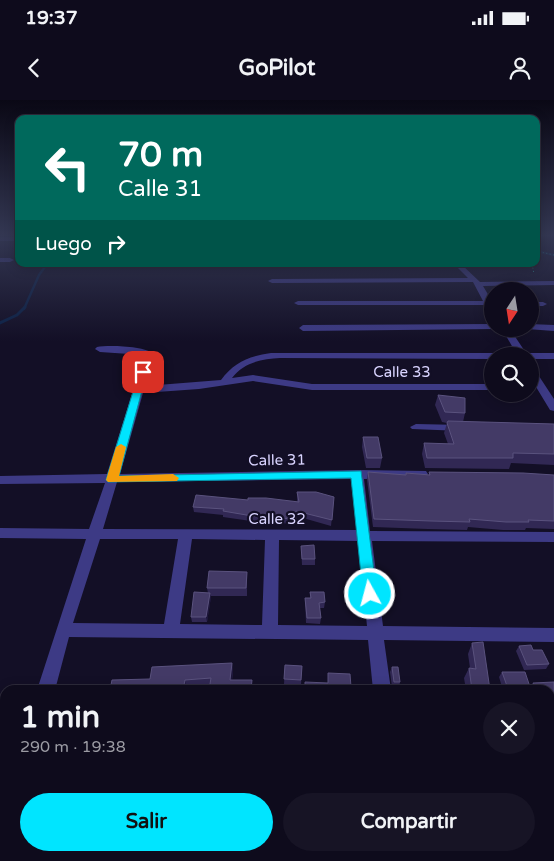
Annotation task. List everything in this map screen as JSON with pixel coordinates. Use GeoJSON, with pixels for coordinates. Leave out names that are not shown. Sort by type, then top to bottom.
{"type":"FeatureCollection","features":[{"type":"Feature","properties":{"kind":"street"},"geometry":{"type":"LineString","coordinates":[[464,271],[476,282],[484,294]]}},
{"type":"Feature","properties":{"kind":"street"},"geometry":{"type":"LineString","coordinates":[[272,281],[554,283]]}},
{"type":"Feature","properties":{"kind":"street"},"geometry":{"type":"LineString","coordinates":[[298,303],[484,304]]}},
{"type":"Feature","properties":{"kind":"street"},"geometry":{"type":"LineString","coordinates":[[539,304],[544,304]]}},
{"type":"Feature","properties":{"kind":"street"},"geometry":{"type":"LineString","coordinates":[[303,328],[484,327]]}},
{"type":"Feature","properties":{"kind":"street"},"geometry":{"type":"LineString","coordinates":[[539,327],[554,328]]}},
{"type":"Feature","properties":{"kind":"street"},"geometry":{"type":"LineString","coordinates":[[47,685],[63,630],[112,480],[149,354],[140,351],[100,349]]}},
{"type":"Feature","properties":{"kind":"street"},"geometry":{"type":"LineString","coordinates":[[225,381],[231,371],[242,363],[259,356],[484,356]]}},
{"type":"Feature","properties":{"kind":"street"},"geometry":{"type":"LineString","coordinates":[[539,356],[554,356]]}},
{"type":"Feature","properties":{"kind":"street","name":"Calle 33"},"geometry":{"type":"LineString","coordinates":[[137,390],[199,386],[254,378],[312,387],[484,387]]}},
{"type":"Feature","properties":{"kind":"street"},"geometry":{"type":"LineString","coordinates":[[539,387],[554,388]]}},
{"type":"Feature","properties":{"kind":"street"},"geometry":{"type":"LineString","coordinates":[[539,390],[554,408]]}},
{"type":"Feature","properties":{"kind":"street"},"geometry":{"type":"LineString","coordinates":[[416,427],[475,428]]}},
{"type":"Feature","properties":{"kind":"street"},"geometry":{"type":"LineString","coordinates":[[357,474],[381,685]]}},
{"type":"Feature","properties":{"kind":"street","name":"Calle 31"},"geometry":{"type":"LineString","coordinates":[[0,480],[112,480],[436,474]]}},
{"type":"Feature","properties":{"kind":"street","name":"Calle 32"},"geometry":{"type":"LineString","coordinates":[[0,533],[554,537]]}},
{"type":"Feature","properties":{"kind":"street"},"geometry":{"type":"LineString","coordinates":[[171,631],[186,534]]}},
{"type":"Feature","properties":{"kind":"street"},"geometry":{"type":"LineString","coordinates":[[270,632],[272,535]]}},
{"type":"Feature","properties":{"kind":"street"},"geometry":{"type":"LineString","coordinates":[[63,630],[554,635]]}},
{"type":"Feature","properties":{"kind":"path"},"geometry":{"type":"LineString","coordinates":[[533,271],[534,278]]}},
{"type":"Feature","properties":{"kind":"building"},"geometry":{"type":"Polygon","coordinates":[[[438,395],[465,398],[465,413],[445,412],[438,395]]]}},
{"type":"Feature","properties":{"kind":"building"},"geometry":{"type":"Polygon","coordinates":[[[448,421],[554,424],[554,454],[513,453],[513,458],[427,458],[424,443],[454,444],[448,421]]]}},
{"type":"Feature","properties":{"kind":"building"},"geometry":{"type":"Polygon","coordinates":[[[363,437],[378,437],[382,458],[367,458],[363,437]]]}},
{"type":"Feature","properties":{"kind":"building"},"geometry":{"type":"Polygon","coordinates":[[[368,472],[406,475],[406,473],[430,475],[429,472],[554,475],[554,521],[528,520],[529,522],[506,522],[469,519],[470,522],[374,519],[368,472]]]}},
{"type":"Feature","properties":{"kind":"building"},"geometry":{"type":"Polygon","coordinates":[[[297,492],[316,492],[334,497],[332,520],[296,511],[296,519],[258,517],[223,511],[224,509],[193,507],[196,495],[248,500],[248,498],[266,498],[299,502],[297,492]]]}},
{"type":"Feature","properties":{"kind":"building"},"geometry":{"type":"Polygon","coordinates":[[[314,545],[315,559],[302,559],[301,546],[314,545]]]}},
{"type":"Feature","properties":{"kind":"building"},"geometry":{"type":"Polygon","coordinates":[[[209,571],[247,572],[246,588],[207,588],[209,571]]]}},
{"type":"Feature","properties":{"kind":"building"},"geometry":{"type":"Polygon","coordinates":[[[194,592],[210,593],[206,617],[191,617],[194,592]]]}},
{"type":"Feature","properties":{"kind":"building"},"geometry":{"type":"Polygon","coordinates":[[[310,592],[324,592],[325,602],[319,603],[321,618],[307,618],[305,598],[311,598],[310,592]]]}},
{"type":"Feature","properties":{"kind":"building"},"geometry":{"type":"Polygon","coordinates":[[[483,642],[489,685],[471,685],[469,668],[476,669],[472,643],[483,642]]]}},
{"type":"Feature","properties":{"kind":"building"},"geometry":{"type":"Polygon","coordinates":[[[531,645],[533,650],[542,650],[549,664],[527,665],[519,646],[531,645]]]}},
{"type":"Feature","properties":{"kind":"building"},"geometry":{"type":"Polygon","coordinates":[[[232,663],[230,680],[252,680],[252,685],[210,685],[211,678],[185,680],[184,685],[111,685],[112,680],[150,679],[152,667],[232,663]]]}},
{"type":"Feature","properties":{"kind":"building"},"geometry":{"type":"Polygon","coordinates":[[[285,665],[302,666],[301,680],[284,679],[285,665]]]}},
{"type":"Feature","properties":{"kind":"building"},"geometry":{"type":"Polygon","coordinates":[[[392,667],[398,667],[400,682],[394,682],[392,667]]]}},
{"type":"Feature","properties":{"kind":"building"},"geometry":{"type":"Polygon","coordinates":[[[502,672],[525,672],[529,685],[507,685],[502,672]]]}},
{"type":"Feature","properties":{"kind":"building"},"geometry":{"type":"Polygon","coordinates":[[[328,673],[350,674],[351,685],[305,685],[305,682],[328,683],[328,673]]]}},
{"type":"Feature","properties":{"kind":"building"},"geometry":{"type":"Polygon","coordinates":[[[554,682],[554,685],[534,685],[533,683],[554,682]]]}},
{"type":"Feature","properties":{"kind":"waterway"},"geometry":{"type":"LineString","coordinates":[[25,307],[42,271]]}},
{"type":"Feature","properties":{"kind":"waterway"},"geometry":{"type":"LineString","coordinates":[[0,323],[17,315],[25,307]]}},
{"type":"Feature","properties":{"kind":"slow traffic"},"geometry":{"type":"LineString","coordinates":[[121,447],[112,480],[173,478]]}},
{"type":"Feature","properties":{"kind":"route"},"geometry":{"type":"LineString","coordinates":[[143,372],[112,480],[357,474],[370,594]]}}]}
